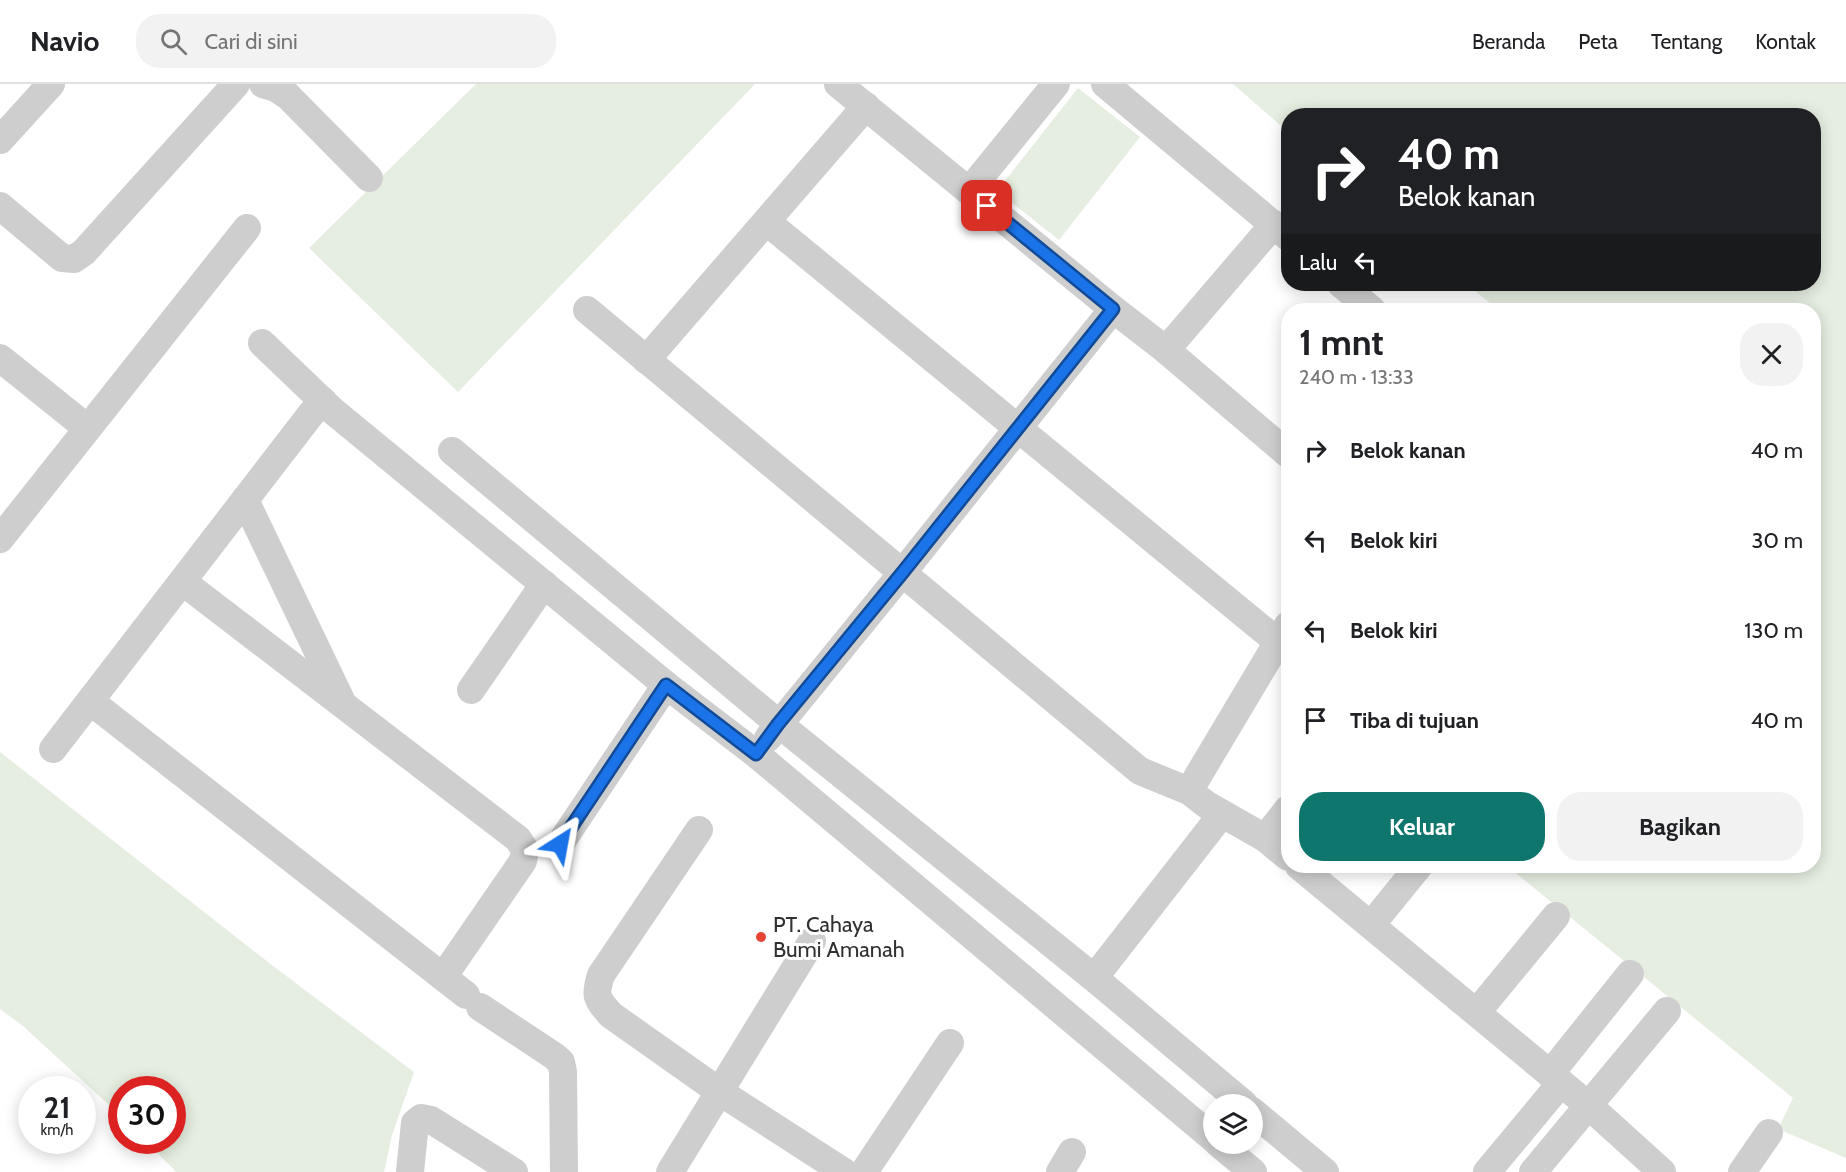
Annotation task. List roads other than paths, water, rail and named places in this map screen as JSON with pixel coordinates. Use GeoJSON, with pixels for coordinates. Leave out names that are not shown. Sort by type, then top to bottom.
{"type":"FeatureCollection","features":[{"type":"Feature","properties":{"kind":"street"},"geometry":{"type":"LineString","coordinates":[[0,140],[51,84]]}},
{"type":"Feature","properties":{"kind":"street"},"geometry":{"type":"LineString","coordinates":[[0,206],[62,258],[74,259],[84,252],[236,84]]}},
{"type":"Feature","properties":{"kind":"street"},"geometry":{"type":"LineString","coordinates":[[263,84],[276,88],[288,96],[369,178]]}},
{"type":"Feature","properties":{"kind":"street"},"geometry":{"type":"LineString","coordinates":[[838,84],[1166,350],[1281,448]]}},
{"type":"Feature","properties":{"kind":"street"},"geometry":{"type":"LineString","coordinates":[[969,191],[1056,84]]}},
{"type":"Feature","properties":{"kind":"street"},"geometry":{"type":"LineString","coordinates":[[1105,84],[1281,231],[1166,350]]}},
{"type":"Feature","properties":{"kind":"street"},"geometry":{"type":"LineString","coordinates":[[646,360],[866,106]]}},
{"type":"Feature","properties":{"kind":"street"},"geometry":{"type":"LineString","coordinates":[[767,222],[1018,428],[1281,632]]}},
{"type":"Feature","properties":{"kind":"street"},"geometry":{"type":"LineString","coordinates":[[4,524],[87,428],[247,228]]}},
{"type":"Feature","properties":{"kind":"street"},"geometry":{"type":"LineString","coordinates":[[1349,291],[1364,303]]}},
{"type":"Feature","properties":{"kind":"street"},"geometry":{"type":"LineString","coordinates":[[756,754],[1113,309]]}},
{"type":"Feature","properties":{"kind":"street"},"geometry":{"type":"LineString","coordinates":[[587,310],[1140,771],[1189,790],[1222,814],[1265,838],[1281,851]]}},
{"type":"Feature","properties":{"kind":"street"},"geometry":{"type":"LineString","coordinates":[[262,343],[323,402],[666,685],[756,754],[1203,1130]]}},
{"type":"Feature","properties":{"kind":"street"},"geometry":{"type":"LineString","coordinates":[[0,358],[87,428]]}},
{"type":"Feature","properties":{"kind":"street"},"geometry":{"type":"LineString","coordinates":[[52,748],[311,414],[323,402]]}},
{"type":"Feature","properties":{"kind":"street"},"geometry":{"type":"LineString","coordinates":[[452,452],[778,724],[1094,978],[1232,1094]]}},
{"type":"Feature","properties":{"kind":"street"},"geometry":{"type":"LineString","coordinates":[[245,500],[343,705]]}},
{"type":"Feature","properties":{"kind":"street"},"geometry":{"type":"LineString","coordinates":[[183,582],[518,839],[525,850],[523,861],[443,977]]}},
{"type":"Feature","properties":{"kind":"street"},"geometry":{"type":"LineString","coordinates":[[471,690],[544,584]]}},
{"type":"Feature","properties":{"kind":"street"},"geometry":{"type":"LineString","coordinates":[[1189,790],[1281,637]]}},
{"type":"Feature","properties":{"kind":"street"},"geometry":{"type":"LineString","coordinates":[[560,844],[666,685]]}},
{"type":"Feature","properties":{"kind":"street"},"geometry":{"type":"LineString","coordinates":[[90,701],[473,1001],[561,1062],[564,1172]]}},
{"type":"Feature","properties":{"kind":"street"},"geometry":{"type":"LineString","coordinates":[[1094,978],[1222,814]]}},
{"type":"Feature","properties":{"kind":"street"},"geometry":{"type":"LineString","coordinates":[[1265,838],[1281,818]]}},
{"type":"Feature","properties":{"kind":"street"},"geometry":{"type":"LineString","coordinates":[[699,831],[601,975],[596,992],[598,1001],[611,1015],[720,1092],[844,1172]]}},
{"type":"Feature","properties":{"kind":"street"},"geometry":{"type":"LineString","coordinates":[[1308,873],[1556,1078],[1662,1172]]}},
{"type":"Feature","properties":{"kind":"street"},"geometry":{"type":"LineString","coordinates":[[1371,925],[1413,873]]}},
{"type":"Feature","properties":{"kind":"street"},"geometry":{"type":"LineString","coordinates":[[1477,1012],[1556,916]]}},
{"type":"Feature","properties":{"kind":"street"},"geometry":{"type":"LineString","coordinates":[[670,1172],[812,941]]}},
{"type":"Feature","properties":{"kind":"street"},"geometry":{"type":"LineString","coordinates":[[1487,1172],[1630,974]]}},
{"type":"Feature","properties":{"kind":"street"},"geometry":{"type":"LineString","coordinates":[[1533,1172],[1666,1011]]}},
{"type":"Feature","properties":{"kind":"street"},"geometry":{"type":"LineString","coordinates":[[864,1172],[950,1043]]}},
{"type":"Feature","properties":{"kind":"street"},"geometry":{"type":"LineString","coordinates":[[410,1172],[415,1123],[421,1118],[431,1120],[514,1172]]}},
{"type":"Feature","properties":{"kind":"street"},"geometry":{"type":"LineString","coordinates":[[1263,1120],[1325,1172]]}},
{"type":"Feature","properties":{"kind":"street"},"geometry":{"type":"LineString","coordinates":[[1742,1172],[1769,1133]]}},
{"type":"Feature","properties":{"kind":"street"},"geometry":{"type":"LineString","coordinates":[[1231,1154],[1253,1172]]}},
{"type":"Feature","properties":{"kind":"place","name":"PT. Cahaya Bumi Amanah"},"geometry":{"type":"Point","coordinates":[761,937]}}]}
